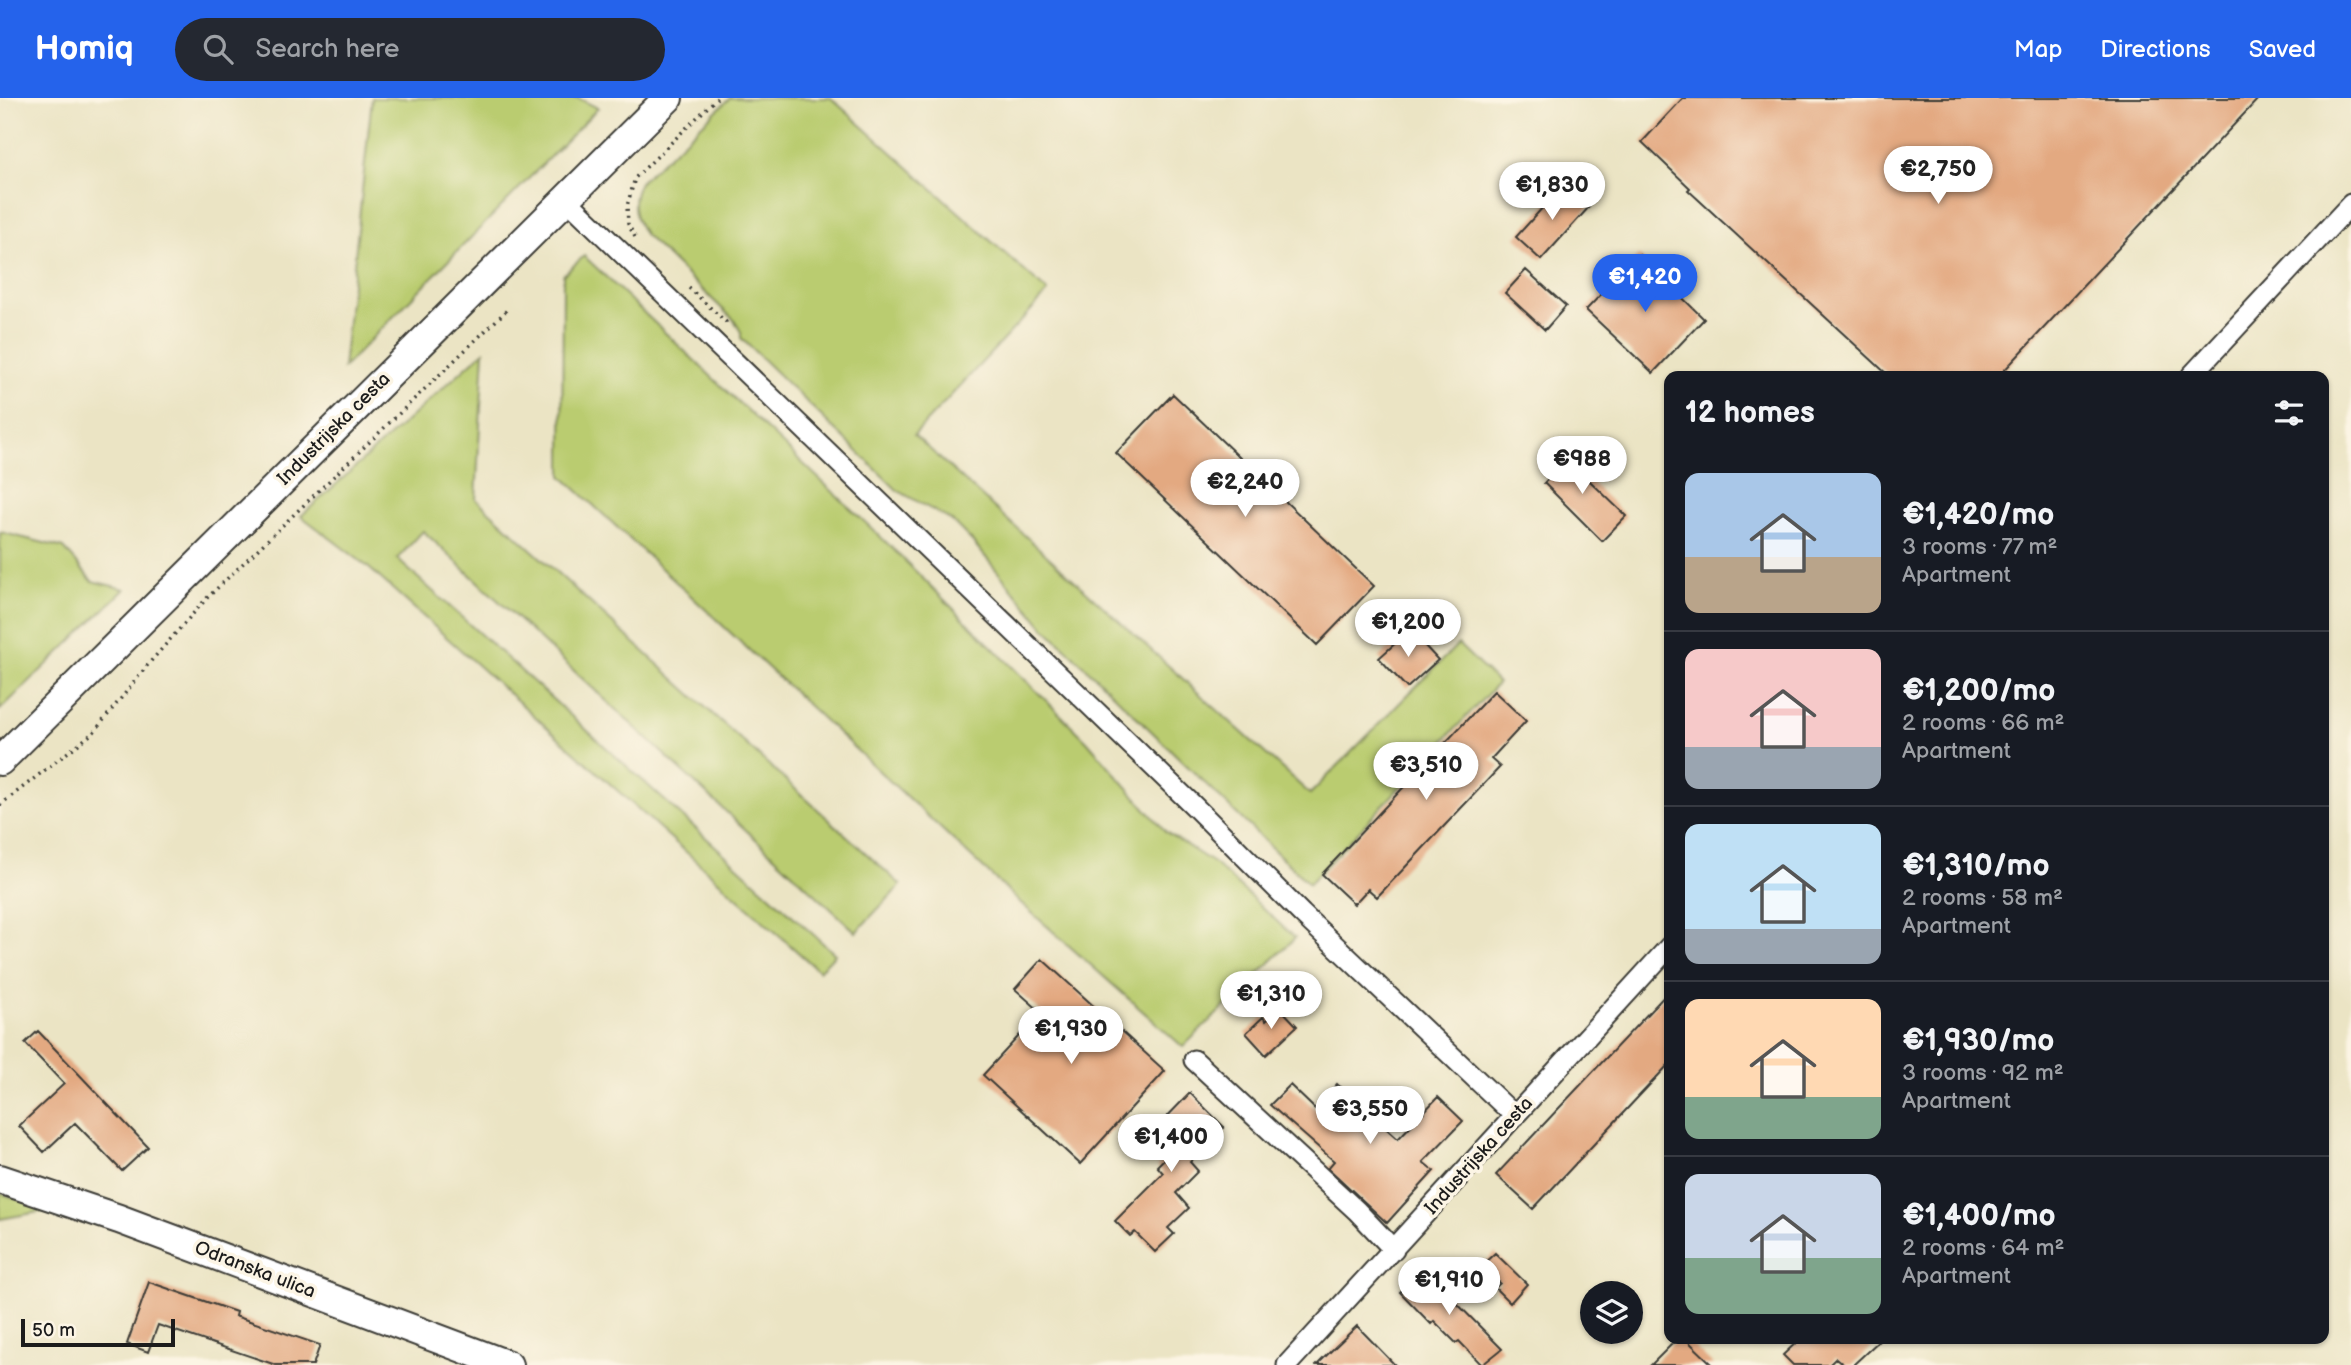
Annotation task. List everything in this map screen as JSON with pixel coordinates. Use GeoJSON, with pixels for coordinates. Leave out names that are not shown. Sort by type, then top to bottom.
{"type":"FeatureCollection","features":[{"type":"Feature","properties":{"kind":"main road","name":"Industrijska cesta"},"geometry":{"type":"LineString","coordinates":[[0,761],[668,98]]}},
{"type":"Feature","properties":{"kind":"main road","name":"Odranska ulica"},"geometry":{"type":"LineString","coordinates":[[0,1179],[119,1219],[508,1365]]}},
{"type":"Feature","properties":{"kind":"street"},"geometry":{"type":"LineString","coordinates":[[566,199],[1303,914],[1516,1116]]}},
{"type":"Feature","properties":{"kind":"street"},"geometry":{"type":"LineString","coordinates":[[2197,371],[2351,204]]}},
{"type":"Feature","properties":{"kind":"street","name":"Industrijska cesta"},"geometry":{"type":"LineString","coordinates":[[1287,1365],[1664,953]]}},
{"type":"Feature","properties":{"kind":"street"},"geometry":{"type":"LineString","coordinates":[[1194,1060],[1357,1211],[1394,1250]]}},
{"type":"Feature","properties":{"kind":"path"},"geometry":{"type":"LineString","coordinates":[[636,239],[628,224],[627,206],[635,178],[718,98]]}},
{"type":"Feature","properties":{"kind":"path"},"geometry":{"type":"LineString","coordinates":[[684,283],[726,322],[729,330],[718,346]]}},
{"type":"Feature","properties":{"kind":"path"},"geometry":{"type":"LineString","coordinates":[[0,805],[94,732],[151,661],[207,598],[507,310]]}},
{"type":"Feature","properties":{"kind":"green space"},"geometry":{"type":"Polygon","coordinates":[[[372,98],[578,98],[598,108],[343,368],[372,98]]]}},
{"type":"Feature","properties":{"kind":"green space"},"geometry":{"type":"Polygon","coordinates":[[[730,98],[831,98],[1048,292],[914,435],[1310,794],[1458,644],[1498,683],[1309,884],[1043,626],[973,542],[952,521],[897,490],[741,338],[741,332],[734,320],[644,234],[634,209],[640,182],[730,98]]]}},
{"type":"Feature","properties":{"kind":"green space"},"geometry":{"type":"Polygon","coordinates":[[[584,256],[887,543],[1087,741],[1166,832],[1215,864],[1295,938],[1183,1047],[1022,904],[562,476],[563,275],[584,256]]]}},
{"type":"Feature","properties":{"kind":"green space"},"geometry":{"type":"Polygon","coordinates":[[[484,351],[476,499],[901,885],[856,932],[423,531],[397,559],[835,954],[819,971],[368,567],[301,516],[484,351]]]}},
{"type":"Feature","properties":{"kind":"green space"},"geometry":{"type":"Polygon","coordinates":[[[0,532],[64,548],[92,581],[125,589],[0,710],[0,532]]]}},
{"type":"Feature","properties":{"kind":"green space"},"geometry":{"type":"Polygon","coordinates":[[[0,1193],[50,1210],[0,1219],[0,1193]]]}},
{"type":"Feature","properties":{"kind":"building"},"geometry":{"type":"Polygon","coordinates":[[[1683,98],[2259,98],[2004,371],[1884,371],[1688,190],[1690,188],[1642,142],[1683,98]]]}},
{"type":"Feature","properties":{"kind":"building"},"geometry":{"type":"Polygon","coordinates":[[[1564,184],[1589,207],[1541,260],[1516,237],[1564,184]]]}},
{"type":"Feature","properties":{"kind":"building"},"geometry":{"type":"Polygon","coordinates":[[[1639,255],[1704,319],[1653,373],[1586,310],[1639,255]]]}},
{"type":"Feature","properties":{"kind":"building"},"geometry":{"type":"Polygon","coordinates":[[[1526,270],[1566,306],[1545,330],[1505,293],[1526,270]]]}},
{"type":"Feature","properties":{"kind":"building"},"geometry":{"type":"Polygon","coordinates":[[[1173,394],[1374,586],[1317,645],[1116,453],[1173,394]]]}},
{"type":"Feature","properties":{"kind":"building"},"geometry":{"type":"Polygon","coordinates":[[[1558,450],[1626,516],[1602,541],[1544,483],[1551,476],[1541,466],[1558,450]]]}},
{"type":"Feature","properties":{"kind":"building"},"geometry":{"type":"Polygon","coordinates":[[[1410,630],[1438,660],[1407,688],[1379,658],[1410,630]]]}},
{"type":"Feature","properties":{"kind":"building"},"geometry":{"type":"Polygon","coordinates":[[[1494,691],[1526,721],[1491,759],[1500,767],[1377,897],[1368,889],[1354,904],[1322,874],[1494,691]]]}},
{"type":"Feature","properties":{"kind":"building"},"geometry":{"type":"Polygon","coordinates":[[[1042,959],[1165,1071],[1080,1164],[983,1075],[1041,1012],[1015,989],[1042,959]]]}},
{"type":"Feature","properties":{"kind":"building"},"geometry":{"type":"Polygon","coordinates":[[[1664,996],[1664,1069],[1533,1209],[1496,1175],[1664,996]]]}},
{"type":"Feature","properties":{"kind":"building"},"geometry":{"type":"Polygon","coordinates":[[[1280,1008],[1297,1026],[1266,1055],[1246,1033],[1263,1017],[1266,1021],[1280,1008]]]}},
{"type":"Feature","properties":{"kind":"building"},"geometry":{"type":"Polygon","coordinates":[[[38,1031],[148,1147],[122,1171],[75,1123],[44,1152],[19,1126],[64,1084],[25,1043],[38,1031]]]}},
{"type":"Feature","properties":{"kind":"building"},"geometry":{"type":"Polygon","coordinates":[[[1337,1084],[1398,1139],[1438,1097],[1463,1121],[1423,1162],[1434,1171],[1387,1223],[1328,1168],[1334,1161],[1270,1105],[1290,1085],[1315,1109],[1337,1084]]]}},
{"type":"Feature","properties":{"kind":"building"},"geometry":{"type":"Polygon","coordinates":[[[1190,1093],[1224,1127],[1190,1162],[1198,1171],[1176,1193],[1189,1208],[1168,1228],[1174,1234],[1155,1252],[1135,1232],[1130,1236],[1115,1221],[1163,1173],[1157,1166],[1178,1145],[1158,1126],[1190,1093]]]}},
{"type":"Feature","properties":{"kind":"building"},"geometry":{"type":"Polygon","coordinates":[[[1495,1253],[1527,1284],[1510,1303],[1495,1288],[1500,1283],[1481,1266],[1495,1253]]]}},
{"type":"Feature","properties":{"kind":"building"},"geometry":{"type":"Polygon","coordinates":[[[1423,1269],[1502,1349],[1482,1365],[1459,1341],[1456,1343],[1434,1321],[1431,1324],[1400,1292],[1423,1269]]]}},
{"type":"Feature","properties":{"kind":"building"},"geometry":{"type":"Polygon","coordinates":[[[149,1282],[236,1312],[235,1316],[320,1345],[313,1365],[276,1365],[158,1325],[148,1352],[127,1344],[149,1282]]]}},
{"type":"Feature","properties":{"kind":"building"},"geometry":{"type":"Polygon","coordinates":[[[1357,1326],[1395,1365],[1317,1365],[1332,1350],[1357,1326]]]}},
{"type":"Feature","properties":{"kind":"building"},"geometry":{"type":"Polygon","coordinates":[[[1672,1344],[1691,1344],[1713,1365],[1651,1365],[1672,1344]]]}},
{"type":"Feature","properties":{"kind":"building"},"geometry":{"type":"Polygon","coordinates":[[[1795,1344],[1876,1344],[1853,1365],[1844,1365],[1836,1358],[1829,1365],[1793,1365],[1783,1355],[1795,1344]]]}}]}
